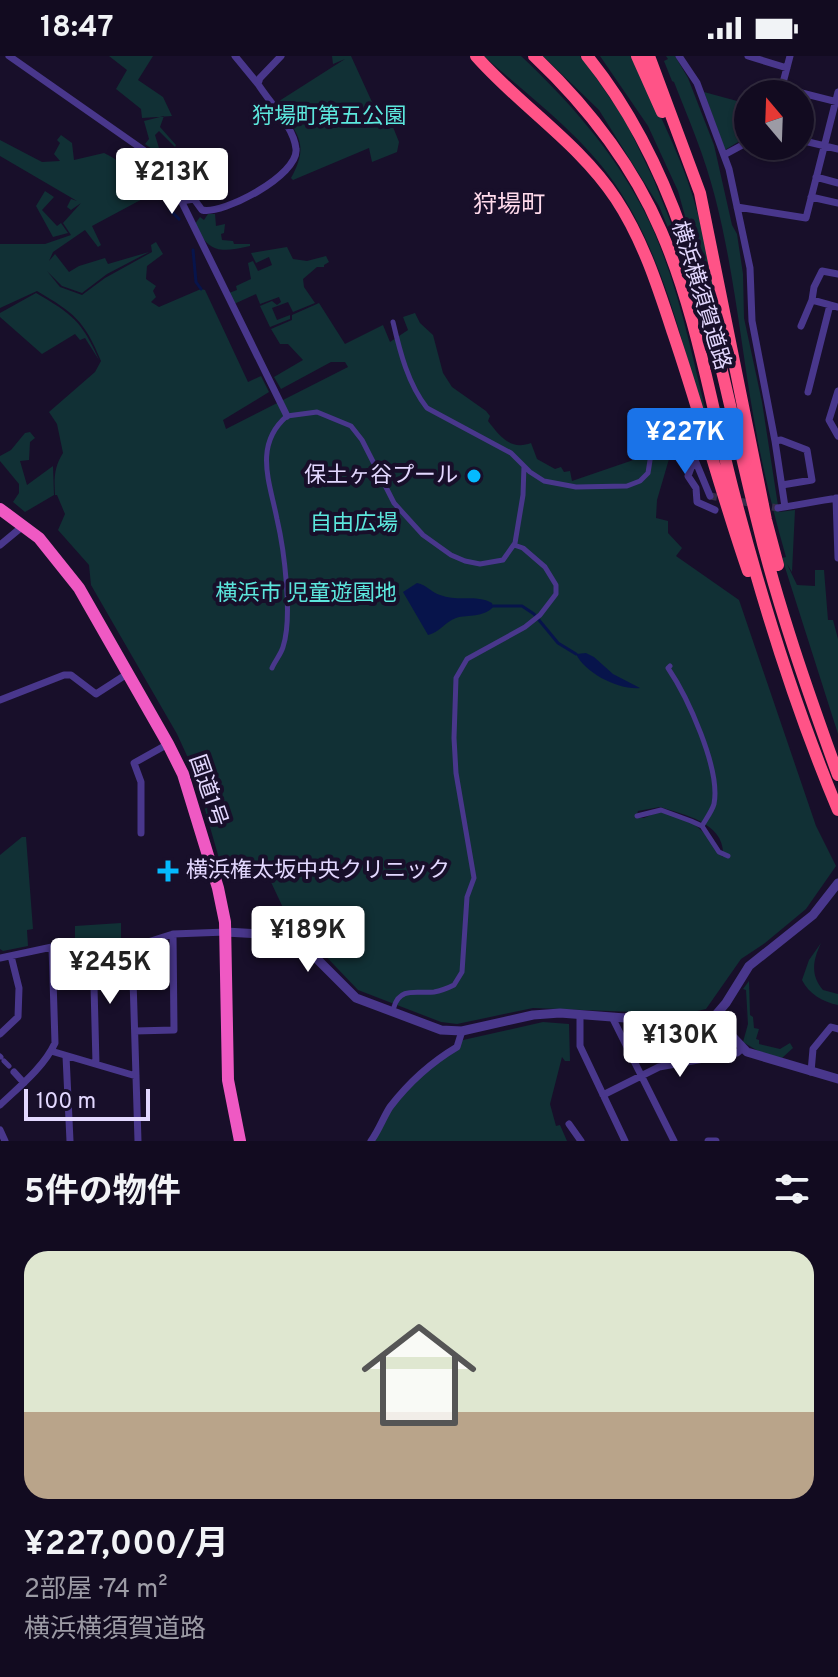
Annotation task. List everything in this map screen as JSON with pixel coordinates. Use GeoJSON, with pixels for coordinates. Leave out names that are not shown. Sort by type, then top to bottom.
{"type":"FeatureCollection","features":[{"type":"Feature","properties":{"kind":"highway"},"geometry":{"type":"LineString","coordinates":[[476,56],[494,77],[597,174],[616,199],[637,236],[680,352],[733,529],[761,609],[810,717]]}},
{"type":"Feature","properties":{"kind":"highway","name":"横浜横須賀道路"},"geometry":{"type":"LineString","coordinates":[[534,56],[560,80],[601,129],[641,190],[661,230],[691,317],[753,562],[810,717],[838,775]]}},
{"type":"Feature","properties":{"kind":"highway","name":"横浜横須賀道路"},"geometry":{"type":"LineString","coordinates":[[587,56],[631,118],[676,215],[714,343],[758,524],[838,810]]}},
{"type":"Feature","properties":{"kind":"highway"},"geometry":{"type":"LineString","coordinates":[[637,56],[687,168],[714,260]]}},
{"type":"Feature","properties":{"kind":"highway"},"geometry":{"type":"LineString","coordinates":[[649,56],[700,193],[766,520],[810,717]]}},
{"type":"Feature","properties":{"kind":"highway","name":"国道1号"},"geometry":{"type":"LineString","coordinates":[[0,509],[49,548],[79,588],[183,774],[218,888],[226,932],[228,1080],[240,1141]]}},
{"type":"Feature","properties":{"kind":"street"},"geometry":{"type":"LineString","coordinates":[[9,56],[152,156],[167,172],[287,416]]}},
{"type":"Feature","properties":{"kind":"street"},"geometry":{"type":"LineString","coordinates":[[181,201],[194,199],[202,210],[217,209],[282,176],[293,165],[297,155],[293,136],[235,56]]}},
{"type":"Feature","properties":{"kind":"street"},"geometry":{"type":"LineString","coordinates":[[258,84],[281,56]]}},
{"type":"Feature","properties":{"kind":"street"},"geometry":{"type":"LineString","coordinates":[[679,56],[697,83],[724,155],[737,207],[750,268],[752,321],[782,485],[781,508],[837,498],[838,558]]}},
{"type":"Feature","properties":{"kind":"street"},"geometry":{"type":"LineString","coordinates":[[748,56],[787,68]]}},
{"type":"Feature","properties":{"kind":"street"},"geometry":{"type":"LineString","coordinates":[[784,80],[790,56]]}},
{"type":"Feature","properties":{"kind":"street"},"geometry":{"type":"LineString","coordinates":[[737,207],[806,218],[838,92]]}},
{"type":"Feature","properties":{"kind":"street"},"geometry":{"type":"LineString","coordinates":[[814,97],[837,101]]}},
{"type":"Feature","properties":{"kind":"street"},"geometry":{"type":"LineString","coordinates":[[814,143],[838,149]]}},
{"type":"Feature","properties":{"kind":"street"},"geometry":{"type":"LineString","coordinates":[[724,155],[734,150]]}},
{"type":"Feature","properties":{"kind":"street"},"geometry":{"type":"LineString","coordinates":[[816,177],[838,183]]}},
{"type":"Feature","properties":{"kind":"street"},"geometry":{"type":"LineString","coordinates":[[811,197],[838,203]]}},
{"type":"Feature","properties":{"kind":"street"},"geometry":{"type":"LineString","coordinates":[[801,326],[817,278],[822,271],[838,274]]}},
{"type":"Feature","properties":{"kind":"street"},"geometry":{"type":"LineString","coordinates":[[808,392],[834,306],[812,300]]}},
{"type":"Feature","properties":{"kind":"street"},"geometry":{"type":"LineString","coordinates":[[393,322],[401,355],[427,408],[511,453],[544,481],[576,487],[627,486],[640,481],[648,473],[651,443]]}},
{"type":"Feature","properties":{"kind":"street"},"geometry":{"type":"LineString","coordinates":[[837,397],[829,420],[838,436]]}},
{"type":"Feature","properties":{"kind":"street"},"geometry":{"type":"LineString","coordinates":[[272,668],[283,647],[287,611],[283,554],[267,483],[266,462],[272,432],[287,416],[317,412],[351,426],[394,503],[423,535],[451,555],[480,564],[503,560],[514,545],[523,495],[524,466]]}},
{"type":"Feature","properties":{"kind":"street"},"geometry":{"type":"LineString","coordinates":[[651,454],[669,440],[688,443],[710,496]]}},
{"type":"Feature","properties":{"kind":"street"},"geometry":{"type":"LineString","coordinates":[[775,441],[781,440],[807,450],[812,480],[782,485]]}},
{"type":"Feature","properties":{"kind":"street"},"geometry":{"type":"LineString","coordinates":[[695,457],[688,476],[696,488],[697,502],[715,510]]}},
{"type":"Feature","properties":{"kind":"street"},"geometry":{"type":"LineString","coordinates":[[0,545],[24,526]]}},
{"type":"Feature","properties":{"kind":"street"},"geometry":{"type":"LineString","coordinates":[[394,1007],[400,996],[411,991],[434,992],[454,985],[462,972],[467,897],[474,878],[456,773],[456,678],[467,659],[525,627],[540,615],[556,594],[556,585],[545,567],[523,548],[514,545]]}},
{"type":"Feature","properties":{"kind":"street"},"geometry":{"type":"LineString","coordinates":[[670,666],[668,668],[682,688],[699,730],[714,784],[714,805],[702,826]]}},
{"type":"Feature","properties":{"kind":"street"},"geometry":{"type":"LineString","coordinates":[[0,700],[64,675],[71,675],[96,694],[127,674]]}},
{"type":"Feature","properties":{"kind":"street"},"geometry":{"type":"LineString","coordinates":[[141,833],[141,782],[134,763],[168,744]]}},
{"type":"Feature","properties":{"kind":"street"},"geometry":{"type":"LineString","coordinates":[[637,816],[661,810],[702,826],[719,852],[728,856]]}},
{"type":"Feature","properties":{"kind":"street"},"geometry":{"type":"LineString","coordinates":[[0,957],[52,947],[132,947],[173,934],[226,932],[276,935],[307,949],[356,998],[429,1026],[462,1031],[533,1015],[690,1023],[714,1017],[749,966],[813,915],[838,883]]}},
{"type":"Feature","properties":{"kind":"street"},"geometry":{"type":"LineString","coordinates":[[135,1031],[174,1030],[173,934]]}},
{"type":"Feature","properties":{"kind":"street"},"geometry":{"type":"LineString","coordinates":[[0,1105],[24,1083],[55,1043],[52,947]]}},
{"type":"Feature","properties":{"kind":"street"},"geometry":{"type":"LineString","coordinates":[[93,947],[96,1064]]}},
{"type":"Feature","properties":{"kind":"street"},"geometry":{"type":"LineString","coordinates":[[132,947],[138,1141]]}},
{"type":"Feature","properties":{"kind":"street"},"geometry":{"type":"LineString","coordinates":[[0,1034],[18,1017],[19,988],[11,956]]}},
{"type":"Feature","properties":{"kind":"street"},"geometry":{"type":"LineString","coordinates":[[580,1016],[580,1046],[625,1141]]}},
{"type":"Feature","properties":{"kind":"street"},"geometry":{"type":"LineString","coordinates":[[714,1017],[747,1052],[838,1078]]}},
{"type":"Feature","properties":{"kind":"street"},"geometry":{"type":"LineString","coordinates":[[613,1019],[674,1141]]}},
{"type":"Feature","properties":{"kind":"street"},"geometry":{"type":"LineString","coordinates":[[811,1072],[813,1049],[831,1027],[838,1029]]}},
{"type":"Feature","properties":{"kind":"street"},"geometry":{"type":"LineString","coordinates":[[371,1141],[388,1109],[429,1064],[457,1047],[462,1031]]}},
{"type":"Feature","properties":{"kind":"street"},"geometry":{"type":"LineString","coordinates":[[603,1095],[659,1067],[737,1053],[743,1048]]}},
{"type":"Feature","properties":{"kind":"street"},"geometry":{"type":"LineString","coordinates":[[51,1051],[136,1076]]}},
{"type":"Feature","properties":{"kind":"street"},"geometry":{"type":"LineString","coordinates":[[66,1056],[70,1141]]}},
{"type":"Feature","properties":{"kind":"street"},"geometry":{"type":"LineString","coordinates":[[6,1062],[24,1083]]}},
{"type":"Feature","properties":{"kind":"street"},"geometry":{"type":"LineString","coordinates":[[569,1124],[581,1141]]}},
{"type":"Feature","properties":{"kind":"street"},"geometry":{"type":"LineString","coordinates":[[0,1130],[5,1141]]}},
{"type":"Feature","properties":{"kind":"street"},"geometry":{"type":"LineString","coordinates":[[708,1141],[716,1141]]}},
{"type":"Feature","properties":{"kind":"green space"},"geometry":{"type":"Polygon","coordinates":[[[109,56],[153,56],[138,80],[163,97],[172,116],[142,118],[141,109],[116,89],[127,70],[109,56]]]}},
{"type":"Feature","properties":{"kind":"green space","name":"狩場町第五公園"},"geometry":{"type":"Polygon","coordinates":[[[332,56],[351,56],[372,102],[387,112],[399,142],[397,152],[372,162],[369,148],[293,180],[300,146],[295,130],[276,103],[345,59],[333,64],[332,56]]]}},
{"type":"Feature","properties":{"kind":"green space"},"geometry":{"type":"Polygon","coordinates":[[[484,56],[521,56],[588,127],[630,186],[665,260],[690,344],[710,428],[707,429],[680,334],[647,241],[615,184],[553,116],[484,56]]]}},
{"type":"Feature","properties":{"kind":"green space"},"geometry":{"type":"Polygon","coordinates":[[[543,56],[580,56],[586,63],[625,120],[675,233],[671,235],[659,206],[599,110],[543,56]]]}},
{"type":"Feature","properties":{"kind":"green space"},"geometry":{"type":"Polygon","coordinates":[[[600,56],[633,56],[673,143],[698,216],[729,352],[723,353],[678,191],[648,126],[600,56]]]}},
{"type":"Feature","properties":{"kind":"green space"},"geometry":{"type":"Polygon","coordinates":[[[666,56],[675,56],[688,78],[714,145],[732,225],[737,234],[743,274],[744,318],[762,402],[779,512],[795,510],[792,572],[787,564],[797,585],[815,586],[815,570],[824,570],[828,620],[833,620],[838,639],[838,734],[782,558],[786,557],[757,437],[732,280],[715,197],[696,139],[664,61],[668,59],[666,56]]]}},
{"type":"Feature","properties":{"kind":"green space"},"geometry":{"type":"Polygon","coordinates":[[[704,92],[734,100],[734,145],[725,150],[704,92]]]}},
{"type":"Feature","properties":{"kind":"green space"},"geometry":{"type":"Polygon","coordinates":[[[164,116],[160,127],[176,145],[159,131],[155,135],[159,148],[156,152],[145,144],[149,139],[144,121],[164,116]]]}},
{"type":"Feature","properties":{"kind":"green space"},"geometry":{"type":"Polygon","coordinates":[[[61,135],[72,143],[74,160],[104,153],[112,157],[130,170],[148,196],[92,226],[101,245],[98,247],[85,230],[53,252],[49,261],[55,254],[69,272],[105,258],[108,264],[149,252],[107,274],[82,293],[62,286],[47,271],[60,287],[82,295],[105,278],[152,252],[151,245],[156,242],[163,254],[147,266],[146,279],[156,286],[153,291],[156,297],[151,302],[159,307],[205,290],[248,382],[261,376],[269,392],[223,420],[226,429],[348,367],[345,362],[331,362],[281,389],[274,377],[303,360],[288,344],[280,344],[271,329],[319,303],[345,344],[383,325],[390,342],[408,330],[403,317],[415,313],[420,323],[433,335],[443,373],[452,387],[486,411],[490,416],[488,421],[506,440],[517,445],[531,443],[537,459],[555,469],[561,467],[564,472],[570,471],[572,481],[645,456],[669,459],[657,500],[656,518],[668,521],[668,533],[682,548],[676,556],[739,600],[816,826],[836,866],[806,909],[741,959],[706,1009],[684,1014],[533,1008],[457,1024],[441,1022],[358,990],[315,945],[294,931],[270,880],[254,870],[224,876],[194,771],[177,734],[91,585],[89,565],[58,530],[65,514],[55,495],[55,478],[63,453],[57,424],[49,412],[95,372],[101,361],[89,336],[76,319],[37,291],[0,308],[0,244],[45,244],[71,235],[63,223],[81,203],[71,210],[67,207],[71,199],[77,201],[0,156],[0,140],[42,162],[60,161],[54,154],[60,143],[57,140],[61,135]],[[660,807],[638,811],[636,818],[660,811],[688,821],[702,831],[723,857],[722,845],[711,828],[692,817],[660,807]]]}},
{"type":"Feature","properties":{"kind":"green space"},"geometry":{"type":"Polygon","coordinates":[[[45,191],[54,197],[42,210],[57,226],[61,223],[68,233],[53,237],[36,206],[45,191]]]}},
{"type":"Feature","properties":{"kind":"green space"},"geometry":{"type":"Polygon","coordinates":[[[208,214],[215,214],[216,226],[225,224],[222,240],[250,246],[223,250],[210,246],[195,224],[200,217],[204,220],[208,214]]]}},
{"type":"Feature","properties":{"kind":"green space"},"geometry":{"type":"Polygon","coordinates":[[[287,247],[293,259],[307,261],[326,256],[329,262],[303,279],[304,287],[315,303],[293,312],[288,302],[272,308],[277,320],[290,315],[290,319],[270,327],[260,306],[272,301],[277,305],[281,302],[279,297],[260,304],[256,294],[234,304],[229,293],[251,279],[248,263],[253,261],[258,271],[272,265],[269,257],[256,263],[251,253],[287,247]]]}},
{"type":"Feature","properties":{"kind":"green space"},"geometry":{"type":"Polygon","coordinates":[[[36,293],[75,320],[99,360],[85,338],[80,340],[75,334],[42,354],[0,317],[0,313],[36,293]]]}},
{"type":"Feature","properties":{"kind":"green space"},"geometry":{"type":"Polygon","coordinates":[[[30,432],[35,438],[30,442],[29,460],[20,461],[27,485],[53,466],[54,495],[25,512],[13,502],[19,493],[19,484],[0,461],[0,456],[30,432]]]}},
{"type":"Feature","properties":{"kind":"green space"},"geometry":{"type":"Polygon","coordinates":[[[26,837],[33,929],[27,930],[28,946],[3,951],[0,949],[0,855],[26,837]]]}},
{"type":"Feature","properties":{"kind":"green space"},"geometry":{"type":"Polygon","coordinates":[[[121,923],[121,942],[75,943],[75,926],[121,923]]]}},
{"type":"Feature","properties":{"kind":"green space"},"geometry":{"type":"Polygon","coordinates":[[[821,943],[815,961],[816,979],[823,990],[838,994],[838,1005],[817,997],[802,980],[809,960],[821,943]]]}},
{"type":"Feature","properties":{"kind":"green space"},"geometry":{"type":"Polygon","coordinates":[[[749,981],[750,1015],[754,1028],[759,1029],[756,1039],[759,1044],[780,1049],[790,1043],[793,1048],[782,1058],[763,1054],[743,1042],[748,1024],[746,990],[743,989],[749,981]]]}},
{"type":"Feature","properties":{"kind":"green space"},"geometry":{"type":"Polygon","coordinates":[[[543,1022],[569,1024],[570,1061],[562,1057],[550,1104],[556,1126],[560,1125],[567,1141],[373,1141],[390,1111],[412,1083],[428,1066],[463,1040],[543,1022]]]}},
{"type":"Feature","properties":{"kind":"shaded area"},"geometry":{"type":"Polygon","coordinates":[[[417,583],[440,595],[486,600],[493,607],[480,614],[456,618],[428,635],[403,592],[417,583]]]}},
{"type":"Feature","properties":{"kind":"shaded area"},"geometry":{"type":"Polygon","coordinates":[[[586,653],[613,674],[640,688],[623,686],[595,674],[576,654],[586,653]]]}},
{"type":"Feature","properties":{"kind":"waterway"},"geometry":{"type":"LineString","coordinates":[[186,157],[193,180],[186,193]]}},
{"type":"Feature","properties":{"kind":"waterway"},"geometry":{"type":"LineString","coordinates":[[176,203],[170,206],[179,219]]}},
{"type":"Feature","properties":{"kind":"waterway"},"geometry":{"type":"LineString","coordinates":[[193,250],[196,282],[201,289]]}},
{"type":"Feature","properties":{"kind":"waterway"},"geometry":{"type":"LineString","coordinates":[[493,606],[522,606],[534,614],[558,643],[576,654]]}},
{"type":"Feature","properties":{"kind":"tunnel"},"geometry":{"type":"LineString","coordinates":[[710,496],[778,508]]}},
{"type":"Feature","properties":{"kind":"place","name":"保土ヶ谷プール"},"geometry":{"type":"Point","coordinates":[474,476]}},
{"type":"Feature","properties":{"kind":"place","name":"横浜権太坂中央クリニック"},"geometry":{"type":"Point","coordinates":[168,871]}},
{"type":"Feature","properties":{"kind":"district","name":"狩場町"},"geometry":{"type":"Point","coordinates":[509,206]}},
{"type":"Feature","properties":{"kind":"park label","name":"自由広場"},"geometry":{"type":"Point","coordinates":[354,524]}},
{"type":"Feature","properties":{"kind":"park label","name":"横浜市 児童遊園地"},"geometry":{"type":"Point","coordinates":[306,594]}}]}
